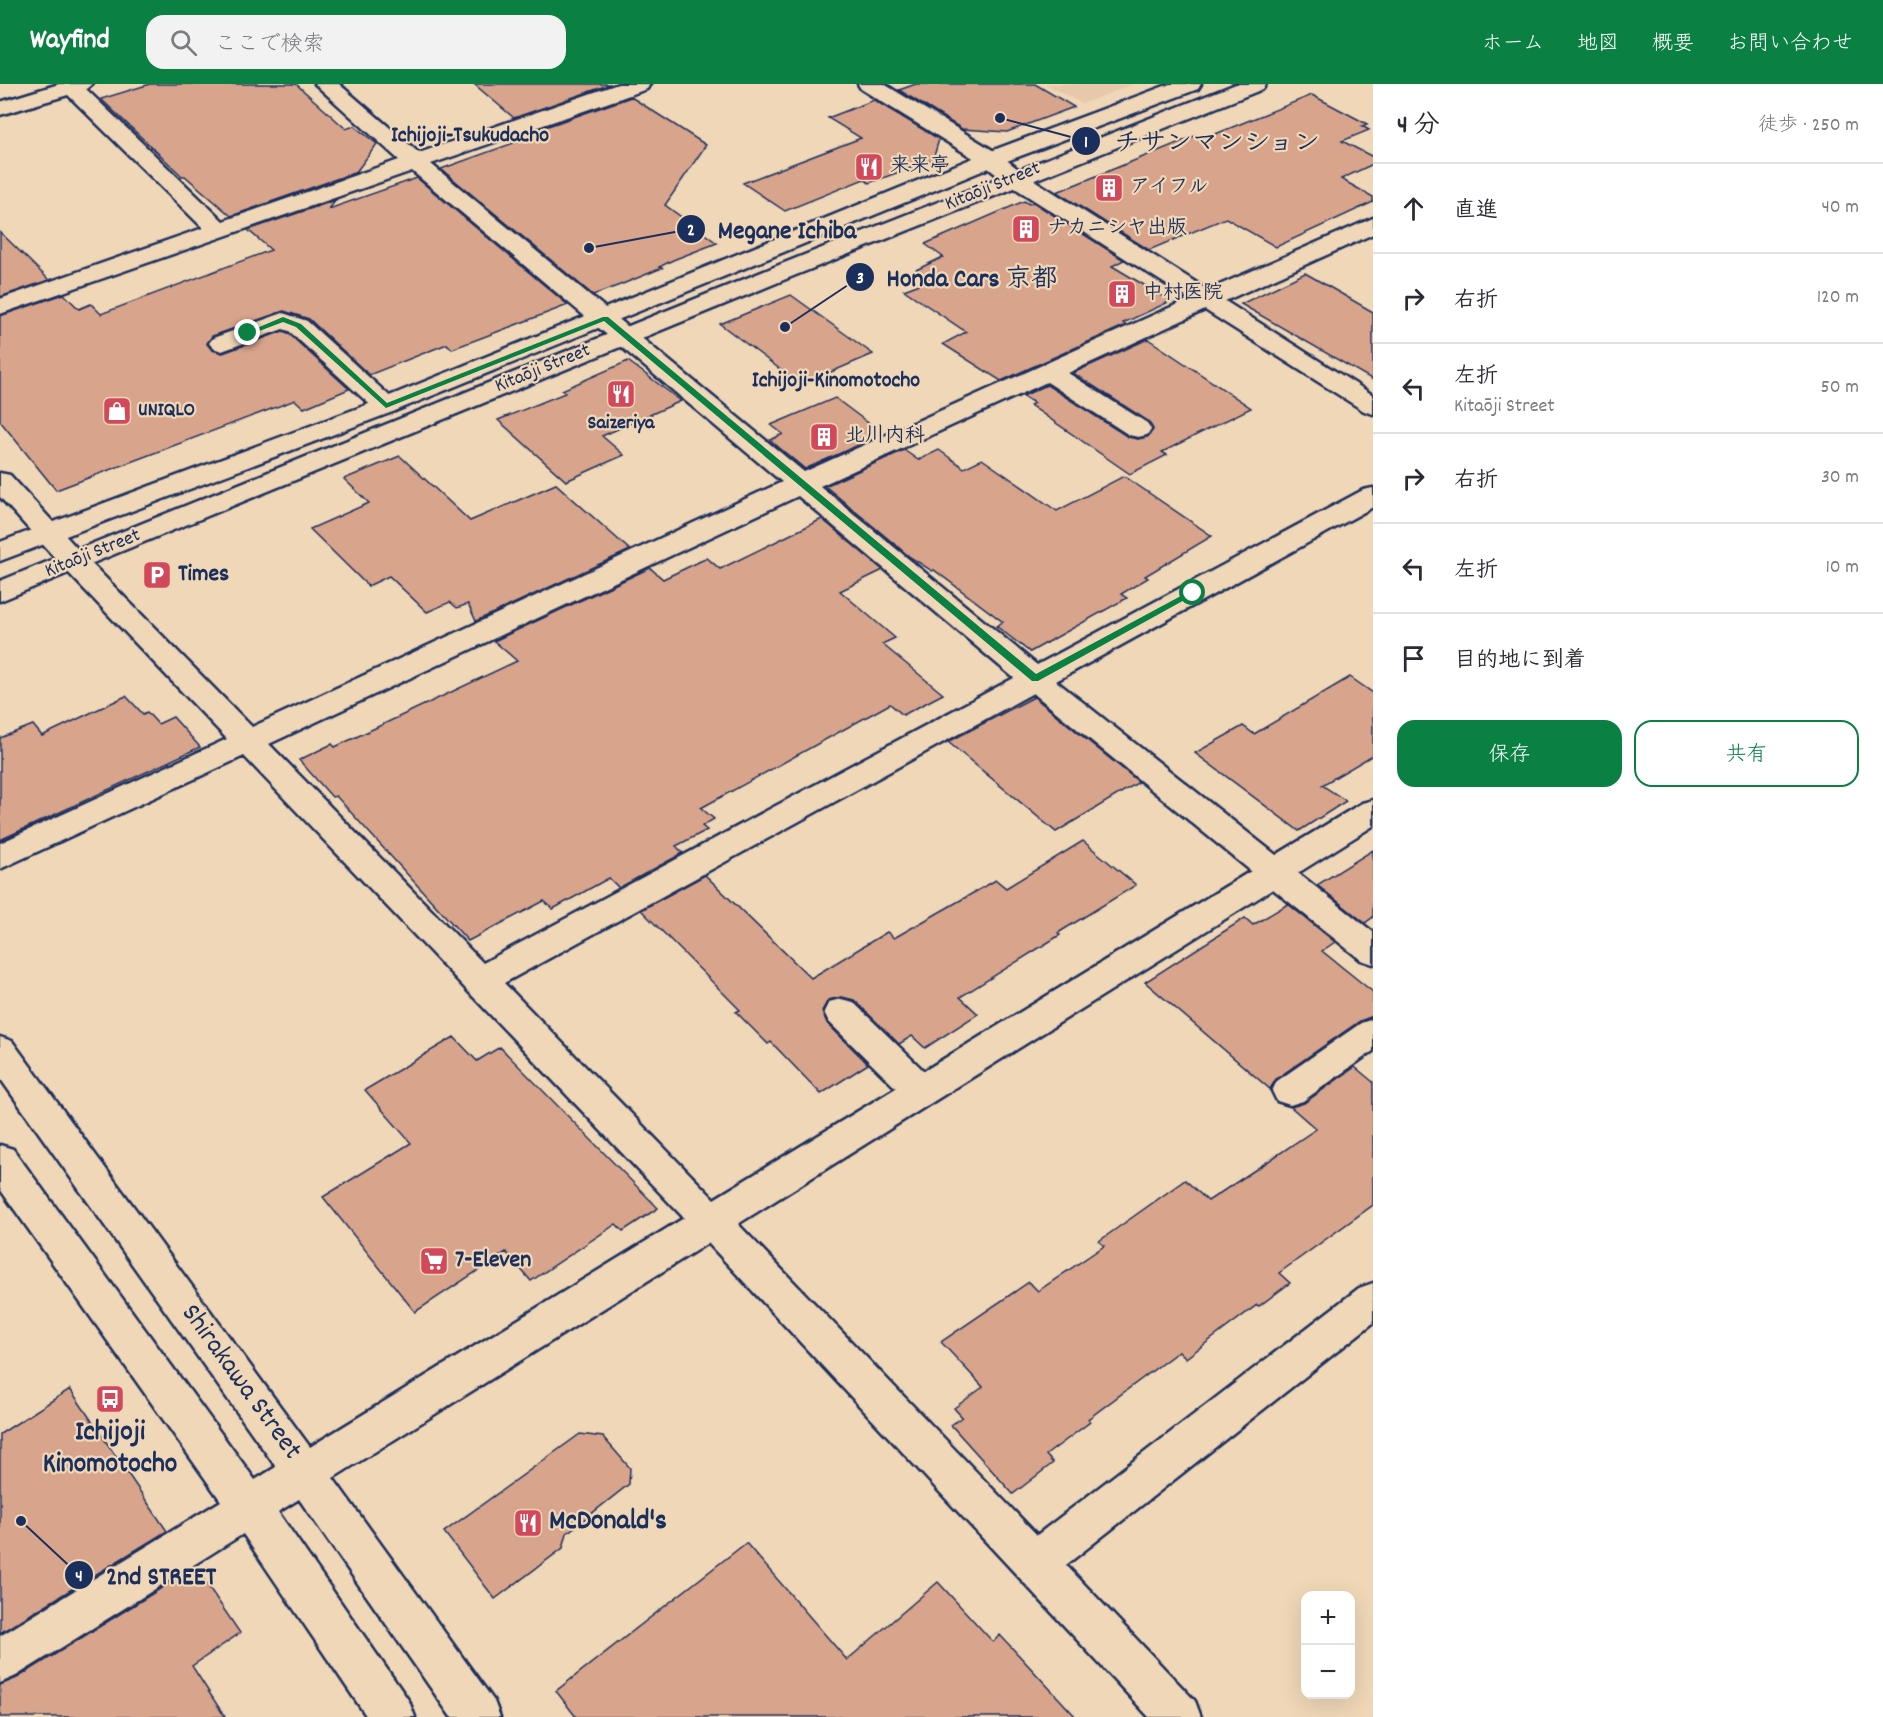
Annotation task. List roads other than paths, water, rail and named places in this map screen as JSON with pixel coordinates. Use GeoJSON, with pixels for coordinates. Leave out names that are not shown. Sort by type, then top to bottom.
{"type":"FeatureCollection","features":[{"type":"Feature","properties":{"kind":"street"},"geometry":{"type":"LineString","coordinates":[[326,84],[415,162],[1035,679],[1373,951]]}},
{"type":"Feature","properties":{"kind":"street"},"geometry":{"type":"LineString","coordinates":[[0,307],[636,84]]}},
{"type":"Feature","properties":{"kind":"street"},"geometry":{"type":"LineString","coordinates":[[869,84],[991,159],[1015,178],[1373,406]]}},
{"type":"Feature","properties":{"kind":"street","name":"Kitaōji Street"},"geometry":{"type":"LineString","coordinates":[[0,592],[615,327],[991,159],[1190,84]]}},
{"type":"Feature","properties":{"kind":"street","name":"Kitaōji Street"},"geometry":{"type":"LineString","coordinates":[[0,552],[386,406],[615,327],[1015,178],[1255,84]]}},
{"type":"Feature","properties":{"kind":"street"},"geometry":{"type":"LineString","coordinates":[[0,109],[77,85],[219,231]]}},
{"type":"Feature","properties":{"kind":"street"},"geometry":{"type":"LineString","coordinates":[[0,857],[801,484],[1373,225]]}},
{"type":"Feature","properties":{"kind":"street"},"geometry":{"type":"LineString","coordinates":[[222,343],[240,325],[283,320],[298,326],[386,406]]}},
{"type":"Feature","properties":{"kind":"street"},"geometry":{"type":"LineString","coordinates":[[1049,372],[1138,429]]}},
{"type":"Feature","properties":{"kind":"street"},"geometry":{"type":"LineString","coordinates":[[0,481],[47,534],[711,1220],[1036,1562],[1179,1717]]}},
{"type":"Feature","properties":{"kind":"street"},"geometry":{"type":"LineString","coordinates":[[479,981],[1373,496]]}},
{"type":"Feature","properties":{"kind":"street"},"geometry":{"type":"LineString","coordinates":[[0,1660],[1373,811]]}},
{"type":"Feature","properties":{"kind":"street"},"geometry":{"type":"LineString","coordinates":[[841,1012],[921,1090]]}},
{"type":"Feature","properties":{"kind":"street"},"geometry":{"type":"LineString","coordinates":[[1290,1091],[1373,1033]]}},
{"type":"Feature","properties":{"kind":"street","name":"Shirakawa Street"},"geometry":{"type":"LineString","coordinates":[[0,1051],[478,1717]]}},
{"type":"Feature","properties":{"kind":"street"},"geometry":{"type":"LineString","coordinates":[[0,1160],[249,1506],[393,1717]]}},
{"type":"Feature","properties":{"kind":"street"},"geometry":{"type":"LineString","coordinates":[[1036,1562],[1373,1300]]}},
{"type":"Feature","properties":{"kind":"place","name":"チサンマンション"},"geometry":{"type":"Point","coordinates":[1000,118]}},
{"type":"Feature","properties":{"kind":"place","name":"来来亭"},"geometry":{"type":"Point","coordinates":[869,167]}},
{"type":"Feature","properties":{"kind":"place","name":"アイフル"},"geometry":{"type":"Point","coordinates":[1109,188]}},
{"type":"Feature","properties":{"kind":"place","name":"ナカニシヤ出版"},"geometry":{"type":"Point","coordinates":[1026,229]}},
{"type":"Feature","properties":{"kind":"place","name":"Megane Ichiba"},"geometry":{"type":"Point","coordinates":[589,248]}},
{"type":"Feature","properties":{"kind":"place","name":"中村医院"},"geometry":{"type":"Point","coordinates":[1122,294]}},
{"type":"Feature","properties":{"kind":"place","name":"Honda Cars 京都"},"geometry":{"type":"Point","coordinates":[785,327]}},
{"type":"Feature","properties":{"kind":"place","name":"Saizeriya"},"geometry":{"type":"Point","coordinates":[621,394]}},
{"type":"Feature","properties":{"kind":"place","name":"UNIQLO"},"geometry":{"type":"Point","coordinates":[117,411]}},
{"type":"Feature","properties":{"kind":"place","name":"北川内科"},"geometry":{"type":"Point","coordinates":[824,437]}},
{"type":"Feature","properties":{"kind":"place","name":"Times"},"geometry":{"type":"Point","coordinates":[157,575]}},
{"type":"Feature","properties":{"kind":"place","name":"7-Eleven"},"geometry":{"type":"Point","coordinates":[434,1261]}},
{"type":"Feature","properties":{"kind":"place","name":"Ichijoji Kinomotocho"},"geometry":{"type":"Point","coordinates":[110,1399]}},
{"type":"Feature","properties":{"kind":"place","name":"2nd STREET"},"geometry":{"type":"Point","coordinates":[21,1521]}},
{"type":"Feature","properties":{"kind":"place","name":"McDonald's"},"geometry":{"type":"Point","coordinates":[528,1523]}},
{"type":"Feature","properties":{"kind":"district","name":"Ichijoji-Tsukudacho"},"geometry":{"type":"Point","coordinates":[470,136]}},
{"type":"Feature","properties":{"kind":"district","name":"Ichijoji-Kinomotocho"},"geometry":{"type":"Point","coordinates":[836,381]}}]}
